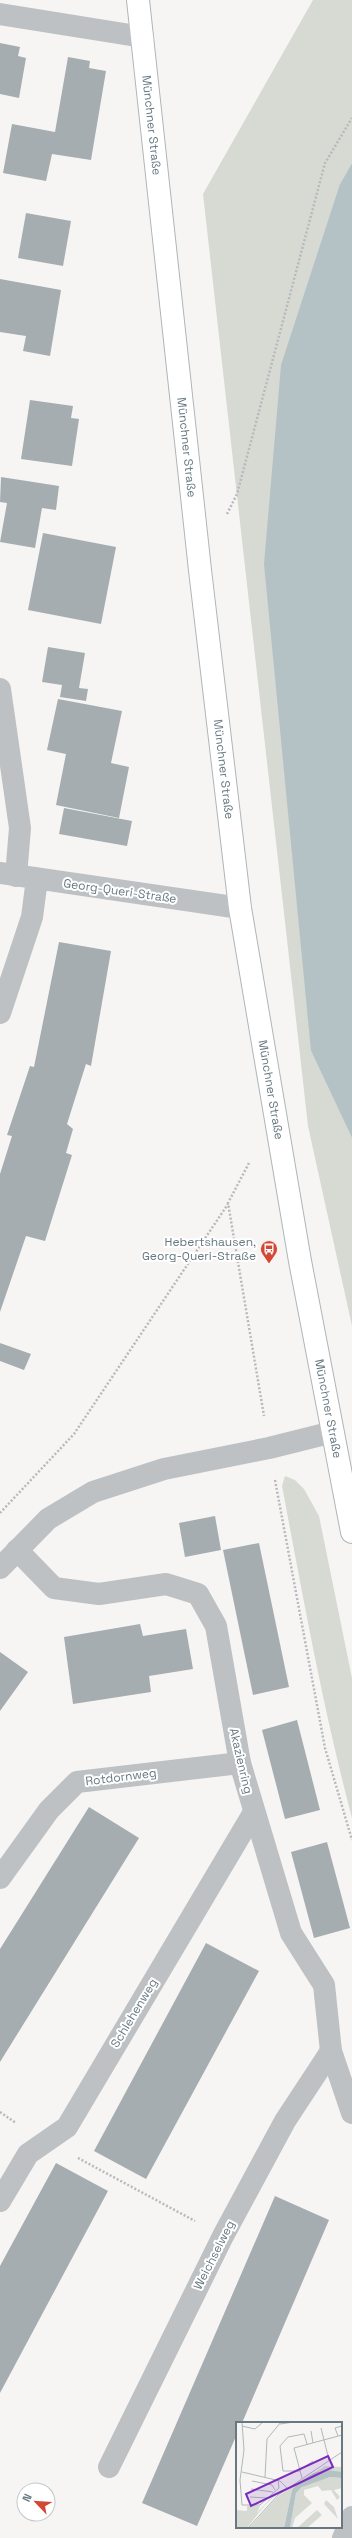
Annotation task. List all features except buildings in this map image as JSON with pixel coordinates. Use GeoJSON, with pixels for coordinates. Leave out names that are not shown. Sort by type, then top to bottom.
{"type":"FeatureCollection","features":[{"type":"Feature","properties":{"kind":"main road","name":"Münchner Straße"},"geometry":{"type":"LineString","coordinates":[[138,0],[200,570],[240,908],[300,1261],[352,1532]]}},
{"type":"Feature","properties":{"kind":"street"},"geometry":{"type":"LineString","coordinates":[[0,14],[142,37]]}},
{"type":"Feature","properties":{"kind":"street"},"geometry":{"type":"LineString","coordinates":[[0,689],[20,828],[18,876],[32,917],[0,1013]]}},
{"type":"Feature","properties":{"kind":"street","name":"Georg-Queri-Straße"},"geometry":{"type":"LineString","coordinates":[[18,876],[240,908]]}},
{"type":"Feature","properties":{"kind":"street"},"geometry":{"type":"LineString","coordinates":[[0,1568],[48,1519],[93,1492],[164,1469],[269,1448],[333,1432]]}},
{"type":"Feature","properties":{"kind":"street","name":"Akazienring"},"geometry":{"type":"LineString","coordinates":[[17,1550],[54,1588],[99,1594],[166,1584],[198,1594],[216,1626],[240,1763],[291,1934],[324,1985],[331,2051],[352,2113]]}},
{"type":"Feature","properties":{"kind":"street","name":"Rotdornweg"},"geometry":{"type":"LineString","coordinates":[[0,1878],[49,1810],[77,1782],[240,1763]]}},
{"type":"Feature","properties":{"kind":"street","name":"Schlehenweg"},"geometry":{"type":"LineString","coordinates":[[0,2201],[28,2154],[67,2126],[254,1812]]}},
{"type":"Feature","properties":{"kind":"street","name":"Weichselweg"},"geometry":{"type":"LineString","coordinates":[[109,2467],[223,2236],[285,2120],[331,2051]]}},
{"type":"Feature","properties":{"kind":"street"},"geometry":{"type":"LineString","coordinates":[[343,2538],[352,2517]]}},
{"type":"Feature","properties":{"kind":"path"},"geometry":{"type":"LineString","coordinates":[[226,515],[236,494],[326,163],[352,118]]}},
{"type":"Feature","properties":{"kind":"path"},"geometry":{"type":"LineString","coordinates":[[0,1513],[74,1434],[228,1203]]}},
{"type":"Feature","properties":{"kind":"path"},"geometry":{"type":"LineString","coordinates":[[269,1448],[325,1748],[352,1840]]}},
{"type":"Feature","properties":{"kind":"path"},"geometry":{"type":"LineString","coordinates":[[0,2112],[45,2141],[223,2236]]}},
{"type":"Feature","properties":{"kind":"shaded area"},"geometry":{"type":"Polygon","coordinates":[[[313,0],[352,0],[352,163],[340,184],[311,1051],[352,1138],[352,1326],[308,1126],[203,194],[313,0]]]}},
{"type":"Feature","properties":{"kind":"shaded area"},"geometry":{"type":"Polygon","coordinates":[[[352,163],[352,1138],[311,1051],[264,564],[281,365],[340,184],[352,163]]]}},
{"type":"Feature","properties":{"kind":"shaded area"},"geometry":{"type":"Polygon","coordinates":[[[285,1476],[295,1480],[304,1489],[319,1516],[352,1678],[352,1818],[332,1736],[306,1611],[282,1486],[285,1476]]]}},
{"type":"Feature","properties":{"kind":"place","name":"Hebertshausen, Georg-Queri-Straße"},"geometry":{"type":"Point","coordinates":[269,1264]}}]}
